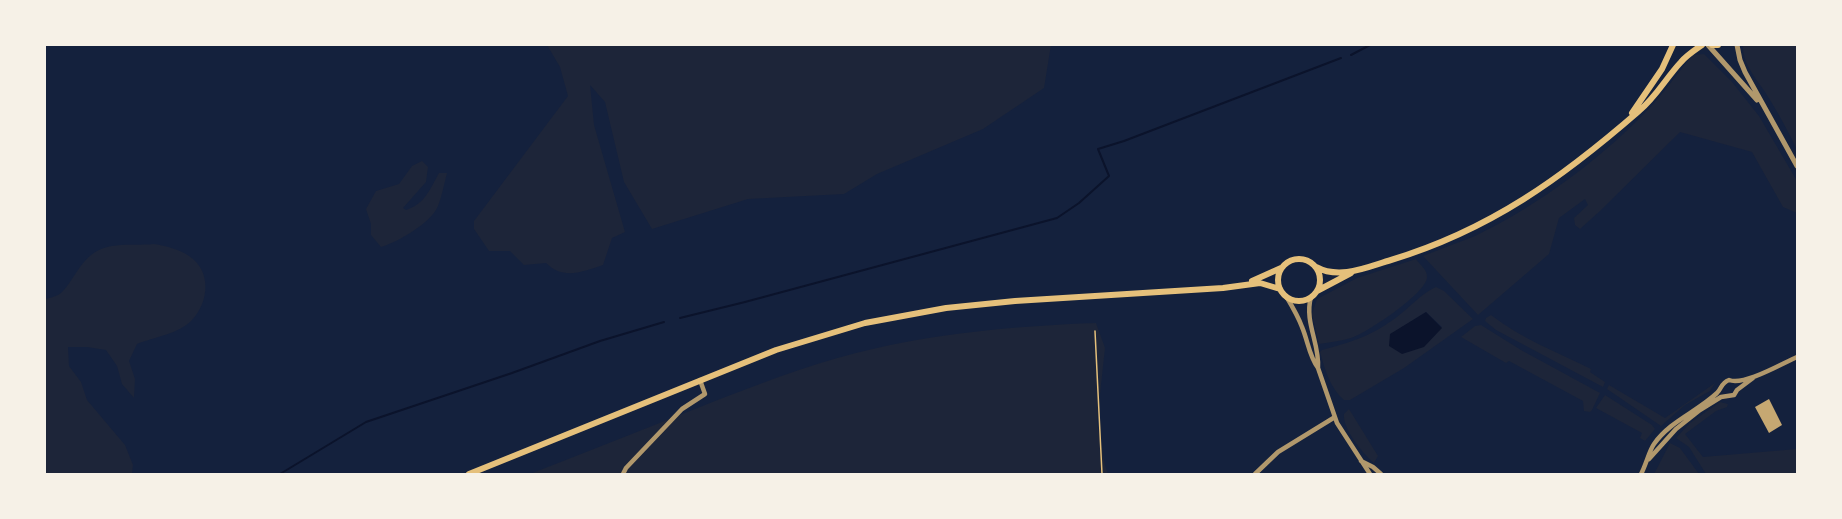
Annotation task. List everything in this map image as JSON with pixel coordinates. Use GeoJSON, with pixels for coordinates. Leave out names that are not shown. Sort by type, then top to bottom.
{"type":"FeatureCollection","features":[{"type":"Feature","properties":{"kind":"main road"},"geometry":{"type":"LineString","coordinates":[[1626,120],[1662,69],[1673,45]]}},
{"type":"Feature","properties":{"kind":"main road"},"geometry":{"type":"LineString","coordinates":[[469,474],[699,380],[808,339],[865,323],[919,312],[978,304],[1223,288],[1248,283],[1266,283],[1298,301],[1311,297],[1316,291],[1357,270],[1443,242],[1517,205],[1551,183],[1598,147],[1648,102],[1680,62],[1702,45]]}},
{"type":"Feature","properties":{"kind":"main road"},"geometry":{"type":"LineString","coordinates":[[1710,45],[1718,45]]}},
{"type":"Feature","properties":{"kind":"main road"},"geometry":{"type":"LineString","coordinates":[[1248,283],[1298,258],[1329,273],[1357,270]]}},
{"type":"Feature","properties":{"kind":"main road"},"geometry":{"type":"LineString","coordinates":[[1316,267],[1320,277],[1316,291]]}},
{"type":"Feature","properties":{"kind":"main road"},"geometry":{"type":"LineString","coordinates":[[1280,289],[1278,278],[1281,268]]}},
{"type":"Feature","properties":{"kind":"street"},"geometry":{"type":"LineString","coordinates":[[1710,45],[1762,106]]}},
{"type":"Feature","properties":{"kind":"street"},"geometry":{"type":"LineString","coordinates":[[1737,45],[1745,72],[1797,166]]}},
{"type":"Feature","properties":{"kind":"street"},"geometry":{"type":"LineString","coordinates":[[1286,296],[1303,328],[1312,361],[1318,368],[1335,417],[1348,443],[1370,474]]}},
{"type":"Feature","properties":{"kind":"street"},"geometry":{"type":"LineString","coordinates":[[1311,297],[1309,316],[1319,360],[1318,368]]}},
{"type":"Feature","properties":{"kind":"street"},"geometry":{"type":"LineString","coordinates":[[1649,459],[1676,429],[1700,410],[1725,395],[1732,396],[1758,375],[1797,357]]}},
{"type":"Feature","properties":{"kind":"street"},"geometry":{"type":"LineString","coordinates":[[1641,474],[1654,444],[1663,433],[1718,393],[1726,381],[1734,382],[1758,375]]}},
{"type":"Feature","properties":{"kind":"street"},"geometry":{"type":"LineString","coordinates":[[623,474],[626,468],[682,409],[705,394],[699,380]]}},
{"type":"Feature","properties":{"kind":"street"},"geometry":{"type":"LineString","coordinates":[[1734,382],[1737,390]]}},
{"type":"Feature","properties":{"kind":"street"},"geometry":{"type":"LineString","coordinates":[[1721,387],[1725,395]]}},
{"type":"Feature","properties":{"kind":"street"},"geometry":{"type":"LineString","coordinates":[[1255,474],[1278,452],[1335,417]]}},
{"type":"Feature","properties":{"kind":"street"},"geometry":{"type":"LineString","coordinates":[[1361,461],[1373,466],[1381,474]]}},
{"type":"Feature","properties":{"kind":"path"},"geometry":{"type":"LineString","coordinates":[[1095,332],[1102,474]]}},
{"type":"Feature","properties":{"kind":"shaded area"},"geometry":{"type":"Polygon","coordinates":[[[547,45],[1051,45],[1044,88],[983,129],[877,174],[844,194],[748,199],[652,229],[624,182],[605,102],[590,85],[594,125],[625,232],[612,238],[603,265],[566,273],[546,263],[524,265],[510,251],[489,251],[474,229],[474,221],[568,96],[560,67],[547,45]]]}},
{"type":"Feature","properties":{"kind":"shaded area"},"geometry":{"type":"Polygon","coordinates":[[[1743,45],[1797,45],[1797,150],[1766,93],[1748,67],[1743,45]]]}},
{"type":"Feature","properties":{"kind":"shaded area"},"geometry":{"type":"Polygon","coordinates":[[[1704,54],[1732,82],[1759,116],[1797,181],[1797,213],[1783,207],[1752,152],[1680,132],[1580,229],[1575,225],[1574,218],[1588,205],[1585,199],[1559,218],[1549,254],[1478,315],[1423,256],[1499,224],[1571,177],[1616,141],[1655,102],[1693,55],[1704,54]]]}},
{"type":"Feature","properties":{"kind":"shaded area"},"geometry":{"type":"Polygon","coordinates":[[[422,161],[428,167],[426,182],[403,208],[406,210],[418,204],[439,173],[447,173],[438,206],[429,219],[413,231],[381,247],[371,235],[371,224],[366,209],[376,191],[399,184],[412,166],[422,161]]]}},
{"type":"Feature","properties":{"kind":"shaded area"},"geometry":{"type":"Polygon","coordinates":[[[154,244],[181,251],[196,262],[205,278],[205,296],[198,313],[187,325],[137,344],[129,361],[135,379],[134,398],[122,384],[117,366],[106,350],[68,347],[69,366],[81,382],[87,400],[125,445],[133,465],[132,474],[45,474],[45,299],[63,291],[86,260],[99,250],[119,245],[154,244]]]}},
{"type":"Feature","properties":{"kind":"shaded area"},"geometry":{"type":"Polygon","coordinates":[[[1416,259],[1425,270],[1427,278],[1424,285],[1406,303],[1359,335],[1319,344],[1312,314],[1317,299],[1357,278],[1416,259]]]}},
{"type":"Feature","properties":{"kind":"shaded area"},"geometry":{"type":"Polygon","coordinates":[[[1436,287],[1444,291],[1473,319],[1404,368],[1350,400],[1344,400],[1326,372],[1320,352],[1380,328],[1436,287]],[[1426,312],[1390,335],[1442,327],[1426,312]]]}},
{"type":"Feature","properties":{"kind":"shaded area"},"geometry":{"type":"Polygon","coordinates":[[[1426,312],[1442,328],[1424,347],[1402,354],[1389,346],[1390,334],[1426,312]]]}},
{"type":"Feature","properties":{"kind":"shaded area"},"geometry":{"type":"Polygon","coordinates":[[[1491,315],[1527,338],[1591,369],[1590,372],[1605,382],[1603,387],[1496,330],[1485,321],[1491,315]]]}},
{"type":"Feature","properties":{"kind":"shaded area"},"geometry":{"type":"Polygon","coordinates":[[[1096,323],[1105,348],[1097,422],[1108,474],[530,474],[761,384],[856,353],[915,340],[975,332],[1096,323]]]}},
{"type":"Feature","properties":{"kind":"shaded area"},"geometry":{"type":"Polygon","coordinates":[[[1481,325],[1521,350],[1600,393],[1592,410],[1584,411],[1583,401],[1509,361],[1506,363],[1461,337],[1475,326],[1481,325]]]}},
{"type":"Feature","properties":{"kind":"shaded area"},"geometry":{"type":"Polygon","coordinates":[[[1715,383],[1710,391],[1685,405],[1661,426],[1607,389],[1609,385],[1665,418],[1715,383]]]}},
{"type":"Feature","properties":{"kind":"shaded area"},"geometry":{"type":"Polygon","coordinates":[[[1605,395],[1652,425],[1655,429],[1645,441],[1640,438],[1642,433],[1596,408],[1605,395]]]}},
{"type":"Feature","properties":{"kind":"shaded area"},"geometry":{"type":"Polygon","coordinates":[[[1720,402],[1728,404],[1727,407],[1716,411],[1685,434],[1703,457],[1797,449],[1797,474],[1706,474],[1689,447],[1676,438],[1690,423],[1720,402]]]}},
{"type":"Feature","properties":{"kind":"shaded area"},"geometry":{"type":"Polygon","coordinates":[[[1349,409],[1378,456],[1374,463],[1364,454],[1346,426],[1344,414],[1349,409]]]}},
{"type":"Feature","properties":{"kind":"shaded area"},"geometry":{"type":"Polygon","coordinates":[[[1670,443],[1680,448],[1699,474],[1654,474],[1670,443]]]}},
{"type":"Feature","properties":{"kind":"building"},"geometry":{"type":"Polygon","coordinates":[[[1769,399],[1782,425],[1769,433],[1755,407],[1769,399]]]}},
{"type":"Feature","properties":{"kind":"waterway"},"geometry":{"type":"LineString","coordinates":[[1351,55],[1370,45]]}},
{"type":"Feature","properties":{"kind":"waterway"},"geometry":{"type":"LineString","coordinates":[[680,318],[1057,218],[1079,203],[1109,176],[1098,149],[1341,58]]}},
{"type":"Feature","properties":{"kind":"waterway"},"geometry":{"type":"LineString","coordinates":[[280,474],[366,422],[600,341],[664,322]]}}]}
